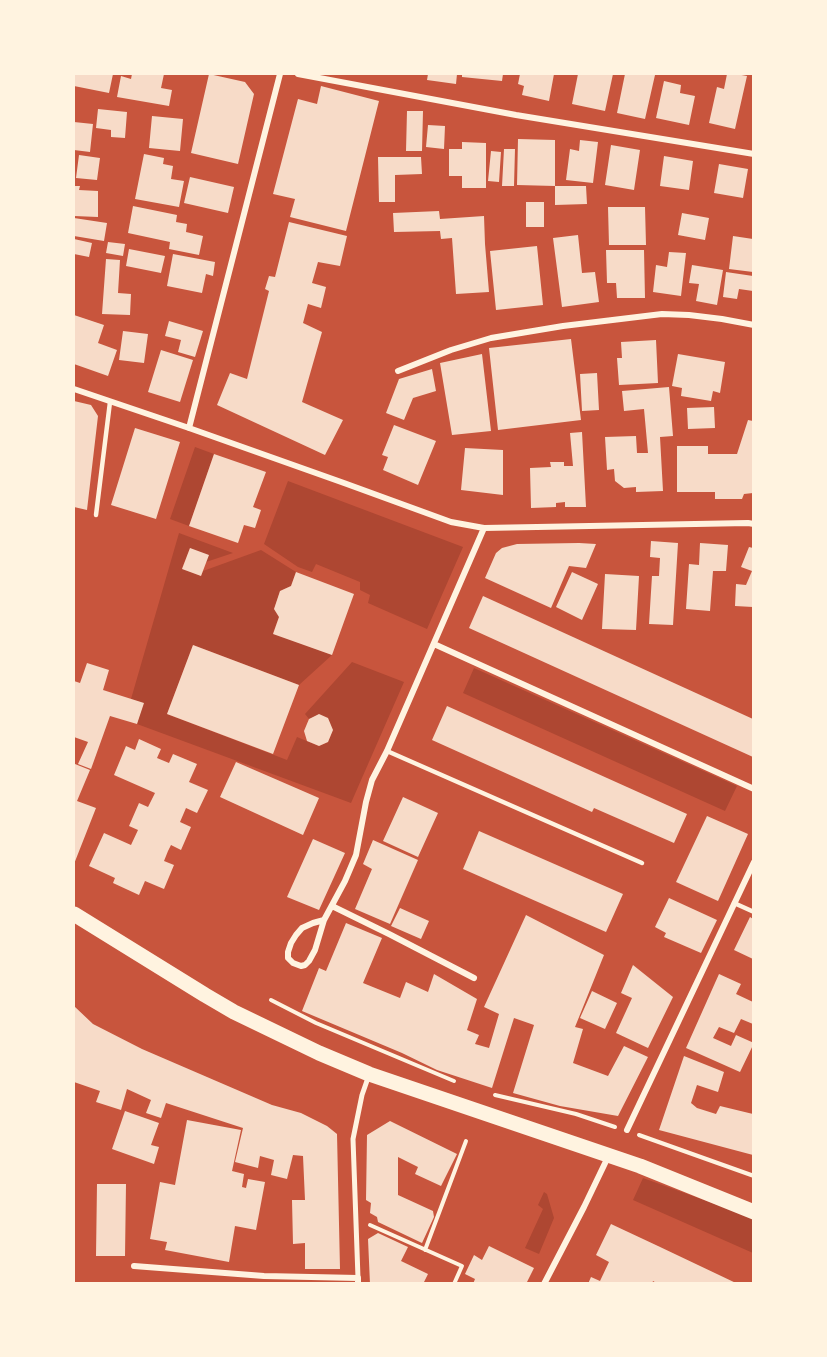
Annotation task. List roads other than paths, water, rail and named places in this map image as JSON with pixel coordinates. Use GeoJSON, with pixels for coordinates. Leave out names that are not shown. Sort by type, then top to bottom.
{"type":"FeatureCollection","features":[{"type":"Feature","properties":{"kind":"main road"},"geometry":{"type":"LineString","coordinates":[[74,914],[234,1012],[319,1053],[369,1074],[650,1169],[753,1212]]}},
{"type":"Feature","properties":{"kind":"street"},"geometry":{"type":"LineString","coordinates":[[189,428],[280,74]]}},
{"type":"Feature","properties":{"kind":"street"},"geometry":{"type":"LineString","coordinates":[[298,74],[516,115],[753,154]]}},
{"type":"Feature","properties":{"kind":"street"},"geometry":{"type":"LineString","coordinates":[[398,371],[451,350],[491,338],[563,326],[662,314],[689,315],[753,325]]}},
{"type":"Feature","properties":{"kind":"street"},"geometry":{"type":"LineString","coordinates":[[74,389],[451,522],[484,528],[753,524]]}},
{"type":"Feature","properties":{"kind":"street"},"geometry":{"type":"LineString","coordinates":[[324,920],[302,928],[296,934],[288,952],[288,958],[293,963],[300,966],[305,965],[315,950],[324,920],[356,855],[372,780],[387,751],[484,528]]}},
{"type":"Feature","properties":{"kind":"street"},"geometry":{"type":"LineString","coordinates":[[434,644],[753,789]]}},
{"type":"Feature","properties":{"kind":"street"},"geometry":{"type":"LineString","coordinates":[[627,1130],[753,862]]}},
{"type":"Feature","properties":{"kind":"street"},"geometry":{"type":"LineString","coordinates":[[332,906],[474,978]]}},
{"type":"Feature","properties":{"kind":"street"},"geometry":{"type":"LineString","coordinates":[[134,1266],[358,1281],[353,1139],[369,1074]]}},
{"type":"Feature","properties":{"kind":"street"},"geometry":{"type":"LineString","coordinates":[[544,1284],[608,1156]]}},
{"type":"Feature","properties":{"kind":"lane"},"geometry":{"type":"LineString","coordinates":[[96,515],[110,402]]}},
{"type":"Feature","properties":{"kind":"lane"},"geometry":{"type":"LineString","coordinates":[[387,751],[642,863]]}},
{"type":"Feature","properties":{"kind":"lane"},"geometry":{"type":"LineString","coordinates":[[735,903],[753,912]]}}]}
